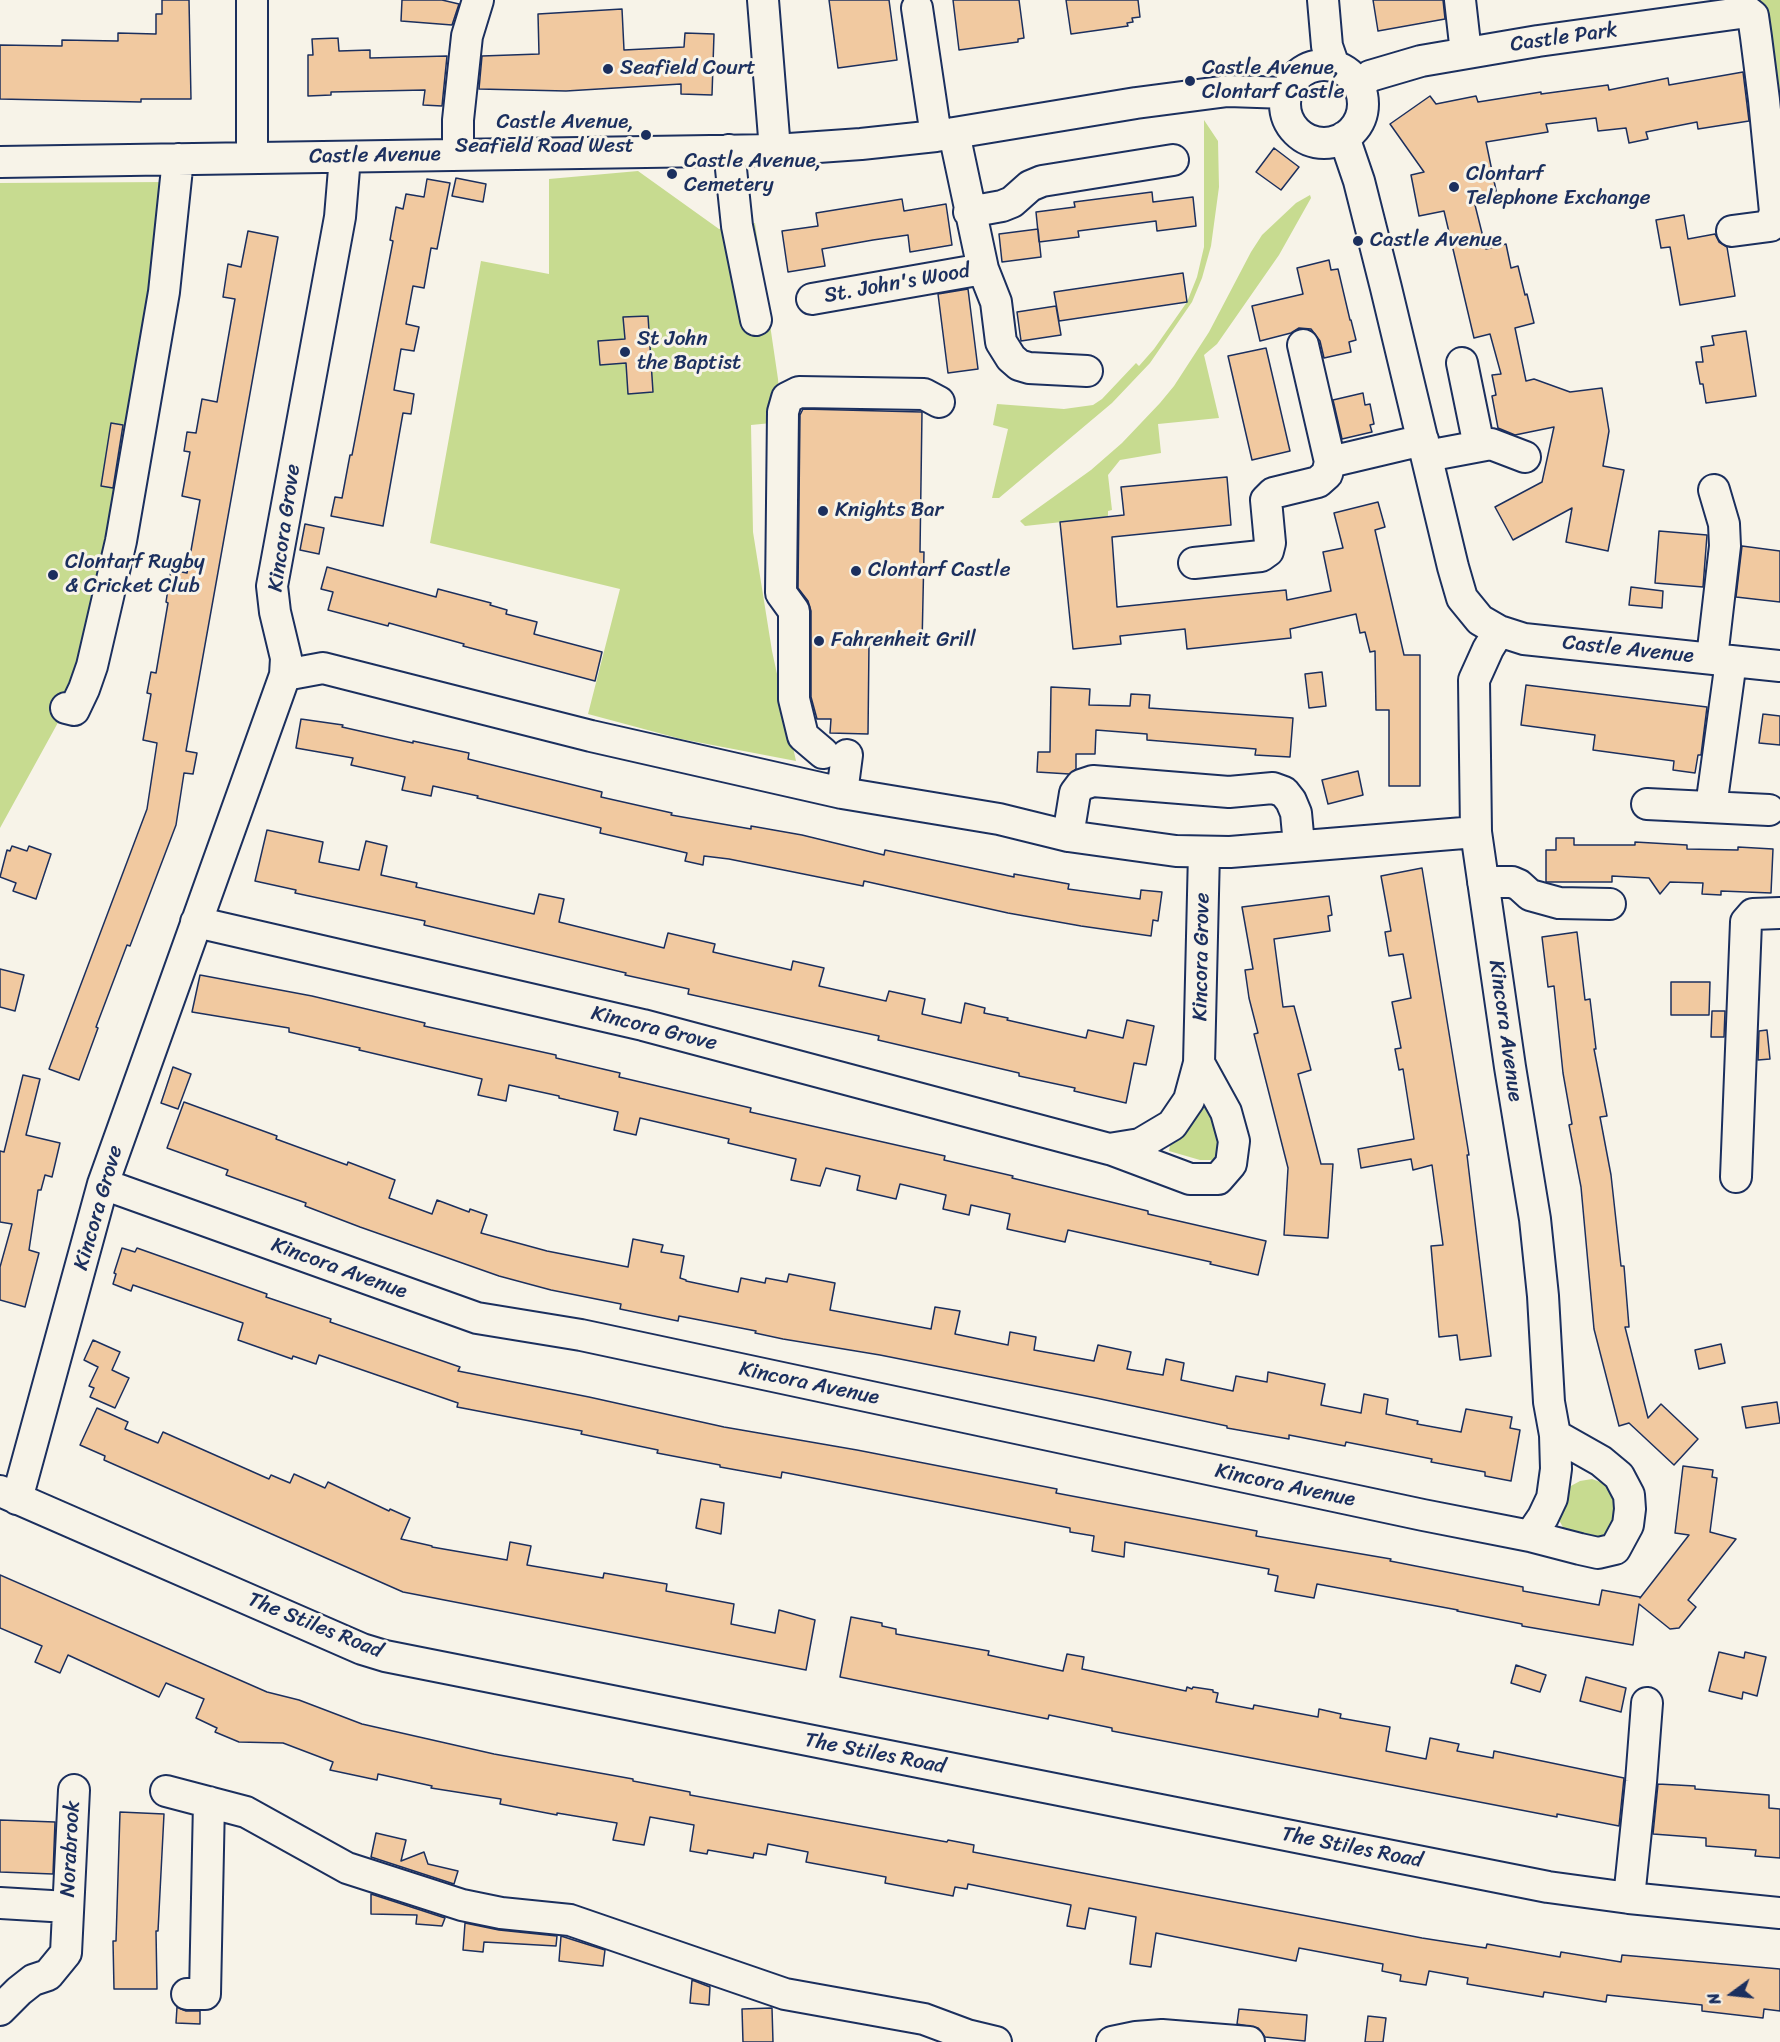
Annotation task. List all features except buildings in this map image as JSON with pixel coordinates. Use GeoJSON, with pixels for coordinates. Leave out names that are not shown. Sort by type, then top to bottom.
{"type":"FeatureCollection","features":[{"type":"Feature","properties":{"kind":"street"},"geometry":{"type":"LineString","coordinates":[[252,0],[252,159]]}},
{"type":"Feature","properties":{"kind":"street"},"geometry":{"type":"LineString","coordinates":[[458,155],[458,120],[467,36],[478,0]]}},
{"type":"Feature","properties":{"kind":"street"},"geometry":{"type":"LineString","coordinates":[[763,0],[775,150]]}},
{"type":"Feature","properties":{"kind":"street"},"geometry":{"type":"LineString","coordinates":[[1323,0],[1327,46],[1335,66]]}},
{"type":"Feature","properties":{"kind":"street"},"geometry":{"type":"LineString","coordinates":[[1460,0],[1466,53]]}},
{"type":"Feature","properties":{"kind":"street","name":"St. John's Wood"},"geometry":{"type":"LineString","coordinates":[[917,8],[945,135],[969,212],[983,268],[996,302],[1001,342],[1011,358],[1019,365],[1029,368],[1087,371]]}},
{"type":"Feature","properties":{"kind":"street","name":"Castle Park"},"geometry":{"type":"LineString","coordinates":[[1359,86],[1370,76],[1421,60],[1538,40],[1748,12],[1753,16],[1756,37],[1775,212],[1770,226],[1732,231]]}},
{"type":"Feature","properties":{"kind":"street"},"geometry":{"type":"LineString","coordinates":[[1314,66],[1335,66],[1350,75],[1359,86],[1363,105],[1361,117],[1356,127],[1344,137],[1331,142],[1310,140],[1299,133],[1288,117],[1287,93],[1295,78],[1304,71],[1314,66]]}},
{"type":"Feature","properties":{"kind":"street","name":"Castle Avenue"},"geometry":{"type":"LineString","coordinates":[[0,162],[103,172],[178,159],[775,150],[945,135],[1228,91],[1287,93]]}},
{"type":"Feature","properties":{"kind":"street","name":"Castle Avenue"},"geometry":{"type":"LineString","coordinates":[[1344,137],[1359,181],[1462,598],[1480,620],[1499,632],[1524,639],[1780,666]]}},
{"type":"Feature","properties":{"kind":"street"},"geometry":{"type":"LineString","coordinates":[[729,150],[737,226],[756,320]]}},
{"type":"Feature","properties":{"kind":"street","name":"Kincora Grove"},"geometry":{"type":"LineString","coordinates":[[9,1495],[103,1184],[285,675],[286,658],[275,612],[272,586],[340,217],[345,157]]}},
{"type":"Feature","properties":{"kind":"street"},"geometry":{"type":"LineString","coordinates":[[66,708],[74,710],[92,666],[121,541],[164,292],[178,159]]}},
{"type":"Feature","properties":{"kind":"street"},"geometry":{"type":"LineString","coordinates":[[969,212],[1012,202],[1030,186],[1042,181],[1173,160]]}},
{"type":"Feature","properties":{"kind":"street","name":"St. John's Wood"},"geometry":{"type":"LineString","coordinates":[[812,299],[983,268]]}},
{"type":"Feature","properties":{"kind":"street"},"geometry":{"type":"LineString","coordinates":[[1194,563],[1261,556],[1268,550],[1270,543],[1266,500],[1273,493],[1318,482],[1327,474],[1330,462],[1304,345]]}},
{"type":"Feature","properties":{"kind":"street"},"geometry":{"type":"LineString","coordinates":[[1462,363],[1479,446]]}},
{"type":"Feature","properties":{"kind":"street"},"geometry":{"type":"LineString","coordinates":[[842,793],[835,754],[803,736],[794,699],[794,611],[781,592],[783,412],[787,398],[799,392],[924,394],[939,402]]}},
{"type":"Feature","properties":{"kind":"street"},"geometry":{"type":"LineString","coordinates":[[1330,462],[1425,448],[1491,444],[1525,456]]}},
{"type":"Feature","properties":{"kind":"street"},"geometry":{"type":"LineString","coordinates":[[1711,807],[1722,660],[1725,546],[1724,524],[1714,490]]}},
{"type":"Feature","properties":{"kind":"street","name":"Kincora Avenue"},"geometry":{"type":"LineString","coordinates":[[1499,632],[1488,649],[1474,680],[1476,832],[1535,1220],[1543,1296],[1549,1402],[1555,1436],[1556,1469],[1552,1498],[1530,1536]]}},
{"type":"Feature","properties":{"kind":"street"},"geometry":{"type":"LineString","coordinates":[[285,675],[323,668],[591,736],[842,793],[999,819],[1068,836],[1176,851],[1204,852],[1476,832]]}},
{"type":"Feature","properties":{"kind":"street"},"geometry":{"type":"LineString","coordinates":[[1068,836],[1075,793],[1081,785],[1093,781],[1229,792],[1273,788],[1284,792],[1291,801],[1296,813],[1299,845]]}},
{"type":"Feature","properties":{"kind":"street"},"geometry":{"type":"LineString","coordinates":[[1647,804],[1769,810]]}},
{"type":"Feature","properties":{"kind":"street","name":"Kincora Grove"},"geometry":{"type":"LineString","coordinates":[[1109,1149],[1140,1144],[1172,1125],[1189,1100],[1199,1063],[1204,852]]}},
{"type":"Feature","properties":{"kind":"street"},"geometry":{"type":"LineString","coordinates":[[1484,882],[1512,882],[1530,895],[1559,903],[1610,904]]}},
{"type":"Feature","properties":{"kind":"street"},"geometry":{"type":"LineString","coordinates":[[1736,1177],[1746,922],[1753,914],[1780,913]]}},
{"type":"Feature","properties":{"kind":"street","name":"Kincora Grove"},"geometry":{"type":"LineString","coordinates":[[196,922],[643,1025],[1109,1149],[1190,1179],[1218,1179],[1232,1164],[1234,1141],[1226,1112],[1199,1063]]}},
{"type":"Feature","properties":{"kind":"street","name":"Kincora Avenue"},"geometry":{"type":"LineString","coordinates":[[103,1184],[477,1318],[581,1335],[1530,1536],[1598,1553],[1615,1549],[1628,1526],[1629,1495],[1619,1476],[1601,1461],[1555,1436]]}},
{"type":"Feature","properties":{"kind":"street","name":"The Stiles Road"},"geometry":{"type":"LineString","coordinates":[[9,1495],[362,1649],[385,1656],[1536,1885],[1629,1898],[1780,1912]]}},
{"type":"Feature","properties":{"kind":"street"},"geometry":{"type":"LineString","coordinates":[[1629,1898],[1647,1703]]}},
{"type":"Feature","properties":{"kind":"street","name":"Norabrook"},"geometry":{"type":"LineString","coordinates":[[0,2010],[33,1980],[48,1975],[66,1953],[74,1790]]}},
{"type":"Feature","properties":{"kind":"street"},"geometry":{"type":"LineString","coordinates":[[166,1791],[246,1812],[347,1868],[451,1901],[501,1913],[570,1920],[785,1994],[924,2019],[977,2040]]}},
{"type":"Feature","properties":{"kind":"street"},"geometry":{"type":"LineString","coordinates":[[187,1994],[205,1994],[209,1802]]}},
{"type":"Feature","properties":{"kind":"street","name":"Norabrook"},"geometry":{"type":"LineString","coordinates":[[0,1904],[68,1907]]}},
{"type":"Feature","properties":{"kind":"street"},"geometry":{"type":"LineString","coordinates":[[1112,2042],[1162,2035],[1249,2042]]}},
{"type":"Feature","properties":{"kind":"green space"},"geometry":{"type":"Polygon","coordinates":[[[1760,0],[1780,0],[1780,196],[1772,97],[1760,0]]]}},
{"type":"Feature","properties":{"kind":"green space"},"geometry":{"type":"Polygon","coordinates":[[[1204,120],[1218,141],[1219,187],[1211,246],[1192,302],[1150,363],[1112,403],[999,498],[992,498],[1008,429],[993,425],[997,404],[1064,409],[1093,405],[1102,399],[1136,363],[1139,366],[1187,302],[1197,277],[1204,247],[1204,120]]]}},
{"type":"Feature","properties":{"kind":"green space"},"geometry":{"type":"Polygon","coordinates":[[[638,171],[719,229],[755,223],[778,379],[782,422],[751,425],[753,532],[772,651],[796,761],[681,739],[588,714],[620,589],[430,543],[481,261],[549,274],[549,179],[638,171]]]}},
{"type":"Feature","properties":{"kind":"green space","name":"Clontarf Rugby & Cricket Club"},"geometry":{"type":"Polygon","coordinates":[[[167,182],[124,490],[66,708],[0,828],[0,183],[167,182]]]}},
{"type":"Feature","properties":{"kind":"green space"},"geometry":{"type":"Polygon","coordinates":[[[1310,195],[1311,198],[1279,255],[1217,344],[1204,355],[1219,418],[1158,424],[1161,453],[1120,460],[1108,475],[1112,510],[1108,511],[1108,517],[1025,526],[1020,521],[1091,470],[1122,443],[1160,403],[1174,386],[1209,332],[1262,235],[1296,203],[1310,195]]]}},
{"type":"Feature","properties":{"kind":"green space"},"geometry":{"type":"Polygon","coordinates":[[[1199,1106],[1206,1107],[1214,1117],[1221,1150],[1212,1160],[1200,1160],[1169,1151],[1171,1139],[1199,1106]]]}},
{"type":"Feature","properties":{"kind":"green space"},"geometry":{"type":"Polygon","coordinates":[[[1592,1479],[1603,1483],[1613,1491],[1620,1514],[1609,1535],[1598,1541],[1565,1531],[1559,1520],[1558,1508],[1561,1496],[1569,1487],[1580,1481],[1592,1479]]]}},
{"type":"Feature","properties":{"kind":"place","name":"Seafield Court"},"geometry":{"type":"Point","coordinates":[608,69]}},
{"type":"Feature","properties":{"kind":"place","name":"Castle Avenue, Clontarf Castle"},"geometry":{"type":"Point","coordinates":[1190,81]}},
{"type":"Feature","properties":{"kind":"place","name":"Castle Avenue, Seafield Road West"},"geometry":{"type":"Point","coordinates":[646,135]}},
{"type":"Feature","properties":{"kind":"place","name":"Castle Avenue, Cemetery"},"geometry":{"type":"Point","coordinates":[672,174]}},
{"type":"Feature","properties":{"kind":"place","name":"Clontarf Telephone Exchange"},"geometry":{"type":"Point","coordinates":[1454,187]}},
{"type":"Feature","properties":{"kind":"place","name":"Castle Avenue"},"geometry":{"type":"Point","coordinates":[1358,241]}},
{"type":"Feature","properties":{"kind":"place","name":"St John the Baptist"},"geometry":{"type":"Point","coordinates":[625,352]}},
{"type":"Feature","properties":{"kind":"place","name":"Knights Bar"},"geometry":{"type":"Point","coordinates":[823,511]}},
{"type":"Feature","properties":{"kind":"place","name":"Clontarf Castle"},"geometry":{"type":"Point","coordinates":[856,571]}},
{"type":"Feature","properties":{"kind":"place","name":"Clontarf Rugby & Cricket Club"},"geometry":{"type":"Point","coordinates":[53,575]}},
{"type":"Feature","properties":{"kind":"place","name":"Fahrenheit Grill"},"geometry":{"type":"Point","coordinates":[819,641]}}]}
